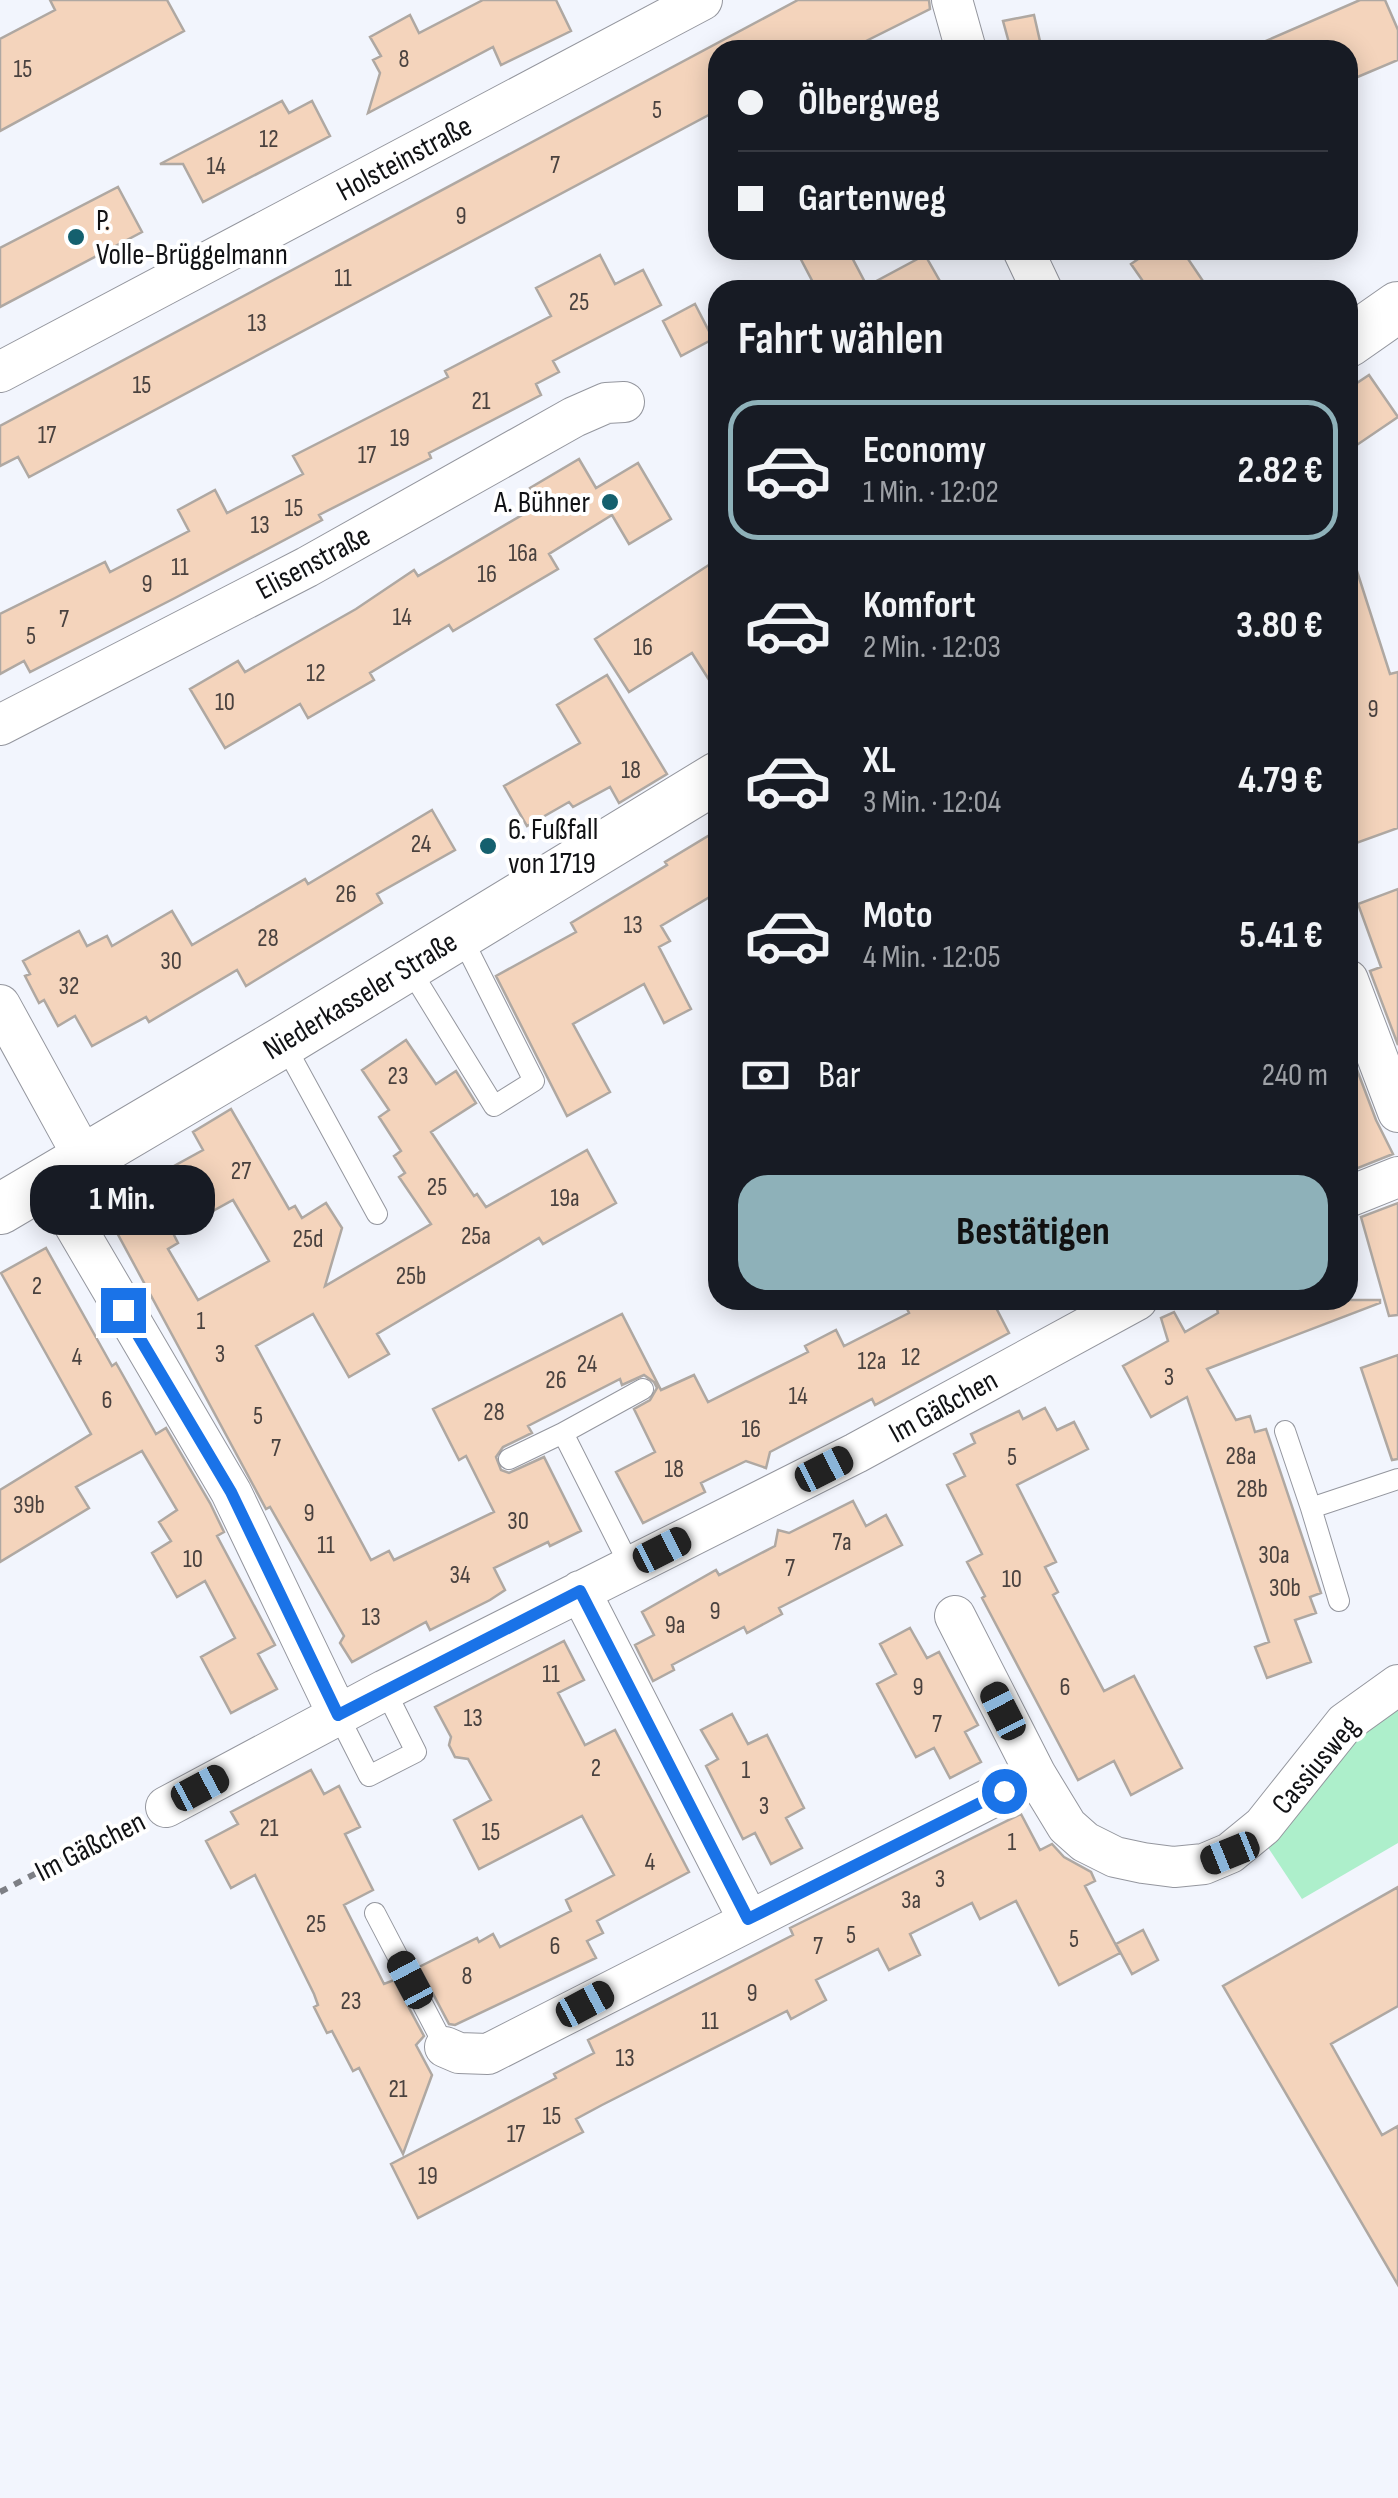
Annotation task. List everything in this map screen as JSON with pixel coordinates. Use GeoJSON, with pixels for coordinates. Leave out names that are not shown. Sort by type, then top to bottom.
{"type":"FeatureCollection","features":[{"type":"Feature","properties":{"kind":"street","name":"Holsteinstraße"},"geometry":{"type":"LineString","coordinates":[[0,372],[702,0]]}},
{"type":"Feature","properties":{"kind":"street"},"geometry":{"type":"LineString","coordinates":[[952,0],[963,40]]}},
{"type":"Feature","properties":{"kind":"street"},"geometry":{"type":"LineString","coordinates":[[1358,335],[1398,307]]}},
{"type":"Feature","properties":{"kind":"street","name":"Elisenstraße"},"geometry":{"type":"LineString","coordinates":[[0,724],[307,567],[574,417],[606,403],[624,402]]}},
{"type":"Feature","properties":{"kind":"street","name":"Niederkasseler Straße"},"geometry":{"type":"LineString","coordinates":[[0,1209],[708,783]]}},
{"type":"Feature","properties":{"kind":"street"},"geometry":{"type":"LineString","coordinates":[[0,1005],[66,1169],[231,1492],[338,1715]]}},
{"type":"Feature","properties":{"kind":"street"},"geometry":{"type":"LineString","coordinates":[[1358,1006],[1398,1112]]}},
{"type":"Feature","properties":{"kind":"street"},"geometry":{"type":"LineString","coordinates":[[1358,1193],[1398,1177]]}},
{"type":"Feature","properties":{"kind":"street","name":"Im Gäßchen"},"geometry":{"type":"LineString","coordinates":[[166,1807],[385,1690],[856,1453],[1119,1310]]}},
{"type":"Feature","properties":{"kind":"street"},"geometry":{"type":"LineString","coordinates":[[580,1591],[748,1919]]}},
{"type":"Feature","properties":{"kind":"street","name":"Cassiusweg"},"geometry":{"type":"LineString","coordinates":[[955,1616],[1036,1775],[1067,1826],[1085,1842],[1114,1857],[1144,1863],[1174,1867],[1204,1864],[1230,1853],[1263,1826],[1345,1723],[1398,1684]]}},
{"type":"Feature","properties":{"kind":"street"},"geometry":{"type":"LineString","coordinates":[[445,2048],[459,2053],[488,2054],[1036,1775]]}},
{"type":"Feature","properties":{"kind":"lane"},"geometry":{"type":"LineString","coordinates":[[408,966],[494,1106],[534,1081],[460,934]]}},
{"type":"Feature","properties":{"kind":"lane"},"geometry":{"type":"LineString","coordinates":[[283,1042],[377,1214]]}},
{"type":"Feature","properties":{"kind":"lane"},"geometry":{"type":"LineString","coordinates":[[509,1460],[643,1389]]}},
{"type":"Feature","properties":{"kind":"lane"},"geometry":{"type":"LineString","coordinates":[[1285,1430],[1340,1601]]}},
{"type":"Feature","properties":{"kind":"lane"},"geometry":{"type":"LineString","coordinates":[[563,1432],[630,1566]]}},
{"type":"Feature","properties":{"kind":"lane"},"geometry":{"type":"LineString","coordinates":[[1311,1508],[1398,1479]]}},
{"type":"Feature","properties":{"kind":"lane"},"geometry":{"type":"LineString","coordinates":[[338,1715],[369,1776],[416,1752],[385,1690]]}},
{"type":"Feature","properties":{"kind":"lane"},"geometry":{"type":"LineString","coordinates":[[374,1913],[445,2048]]}},
{"type":"Feature","properties":{"kind":"path","name":"Im Gäßchen"},"geometry":{"type":"LineString","coordinates":[[0,1892],[166,1807]]}},
{"type":"Feature","properties":{"kind":"green space"},"geometry":{"type":"Polygon","coordinates":[[[1398,1703],[1398,1843],[1302,1899],[1265,1843],[1356,1730],[1398,1703]]]}},
{"type":"Feature","properties":{"kind":"building"},"geometry":{"type":"Polygon","coordinates":[[[50,0],[167,0],[184,31],[0,131],[0,39],[55,10],[50,0]]]}},
{"type":"Feature","properties":{"kind":"building"},"geometry":{"type":"Polygon","coordinates":[[[483,0],[556,0],[571,31],[501,65],[493,47],[368,113],[380,73],[373,60],[381,56],[370,37],[410,15],[419,33],[483,0]]]}},
{"type":"Feature","properties":{"kind":"building"},"geometry":{"type":"Polygon","coordinates":[[[798,0],[929,0],[930,9],[868,40],[723,40],[798,0]]]}},
{"type":"Feature","properties":{"kind":"building"},"geometry":{"type":"Polygon","coordinates":[[[1360,0],[1385,0],[1398,30],[1398,60],[1358,77],[1358,40],[1268,40],[1360,0]]]}},
{"type":"Feature","properties":{"kind":"building"},"geometry":{"type":"Polygon","coordinates":[[[1034,15],[1040,40],[1008,40],[1003,21],[1034,15]]]}},
{"type":"Feature","properties":{"kind":"building"},"geometry":{"type":"Polygon","coordinates":[[[708,48],[708,115],[29,477],[18,457],[0,466],[0,426],[708,48]]]}},
{"type":"Feature","properties":{"kind":"building"},"geometry":{"type":"Polygon","coordinates":[[[282,101],[289,113],[312,101],[330,136],[203,202],[183,164],[160,164],[282,101]]]}},
{"type":"Feature","properties":{"kind":"building"},"geometry":{"type":"Polygon","coordinates":[[[118,187],[142,232],[0,307],[0,248],[118,187]]]}},
{"type":"Feature","properties":{"kind":"building"},"geometry":{"type":"Polygon","coordinates":[[[600,255],[615,284],[643,270],[661,305],[553,361],[559,372],[536,384],[541,395],[429,453],[431,458],[319,515],[322,520],[175,598],[30,672],[24,661],[0,674],[0,614],[105,562],[110,572],[189,531],[178,510],[215,490],[227,513],[303,474],[293,456],[448,377],[445,371],[551,316],[536,288],[600,255]]]}},
{"type":"Feature","properties":{"kind":"building"},"geometry":{"type":"Polygon","coordinates":[[[801,260],[853,260],[864,280],[812,280],[801,260]]]}},
{"type":"Feature","properties":{"kind":"building"},"geometry":{"type":"Polygon","coordinates":[[[916,260],[928,260],[939,280],[878,280],[916,260]]]}},
{"type":"Feature","properties":{"kind":"building"},"geometry":{"type":"Polygon","coordinates":[[[1137,260],[1189,260],[1202,280],[1142,280],[1131,264],[1137,260]]]}},
{"type":"Feature","properties":{"kind":"building"},"geometry":{"type":"Polygon","coordinates":[[[695,304],[708,329],[708,342],[681,356],[663,321],[695,304]]]}},
{"type":"Feature","properties":{"kind":"building"},"geometry":{"type":"Polygon","coordinates":[[[1369,375],[1398,417],[1358,444],[1358,382],[1369,375]]]}},
{"type":"Feature","properties":{"kind":"building"},"geometry":{"type":"Polygon","coordinates":[[[579,459],[596,488],[638,463],[671,519],[629,544],[612,515],[549,554],[558,569],[453,631],[449,625],[370,673],[374,680],[308,718],[300,704],[225,748],[190,689],[238,661],[245,672],[356,609],[414,570],[418,576],[539,505],[530,488],[579,459]]]}},
{"type":"Feature","properties":{"kind":"building"},"geometry":{"type":"Polygon","coordinates":[[[708,566],[708,678],[692,653],[629,692],[595,639],[708,566]]]}},
{"type":"Feature","properties":{"kind":"building"},"geometry":{"type":"Polygon","coordinates":[[[1358,574],[1390,674],[1398,672],[1398,828],[1358,842],[1358,574]]]}},
{"type":"Feature","properties":{"kind":"building"},"geometry":{"type":"Polygon","coordinates":[[[607,675],[667,774],[619,803],[610,787],[573,807],[569,802],[527,826],[504,786],[580,743],[557,705],[607,675]]]}},
{"type":"Feature","properties":{"kind":"building"},"geometry":{"type":"Polygon","coordinates":[[[432,810],[455,850],[377,894],[382,903],[246,986],[237,970],[149,1022],[146,1017],[92,1046],[75,1016],[58,1026],[44,1000],[39,1003],[25,976],[30,974],[23,961],[79,931],[87,946],[107,936],[112,946],[172,911],[192,945],[305,879],[308,884],[432,810]]]}},
{"type":"Feature","properties":{"kind":"building"},"geometry":{"type":"Polygon","coordinates":[[[708,836],[708,898],[661,926],[670,941],[659,947],[691,1009],[664,1023],[644,984],[573,1024],[610,1092],[567,1116],[496,976],[576,932],[571,923],[667,865],[665,862],[708,836]]]}},
{"type":"Feature","properties":{"kind":"building"},"geometry":{"type":"Polygon","coordinates":[[[1398,889],[1398,1045],[1370,971],[1381,967],[1358,904],[1398,889]]]}},
{"type":"Feature","properties":{"kind":"building"},"geometry":{"type":"Polygon","coordinates":[[[406,1040],[436,1084],[456,1071],[476,1103],[431,1132],[474,1196],[477,1194],[486,1207],[587,1150],[616,1203],[543,1244],[539,1238],[377,1334],[389,1354],[349,1377],[313,1314],[256,1346],[371,1560],[389,1551],[394,1560],[494,1512],[466,1456],[459,1460],[433,1409],[622,1314],[661,1390],[694,1375],[708,1402],[808,1352],[805,1346],[836,1330],[844,1346],[909,1313],[908,1310],[997,1310],[1009,1333],[875,1405],[872,1399],[770,1452],[766,1468],[746,1461],[701,1483],[705,1492],[643,1523],[616,1472],[655,1452],[634,1409],[650,1400],[657,1388],[644,1375],[622,1385],[620,1379],[528,1426],[532,1433],[503,1447],[496,1457],[501,1470],[509,1473],[544,1457],[581,1531],[494,1568],[505,1590],[490,1600],[430,1630],[426,1622],[352,1662],[340,1643],[344,1636],[270,1507],[266,1509],[108,1216],[112,1200],[203,1150],[193,1132],[231,1109],[289,1209],[295,1206],[302,1218],[326,1203],[342,1228],[325,1286],[431,1224],[399,1177],[405,1173],[394,1156],[401,1151],[379,1117],[389,1110],[362,1070],[406,1040]],[[233,1200],[173,1233],[178,1243],[168,1249],[198,1300],[269,1261],[233,1200]]]}},
{"type":"Feature","properties":{"kind":"building"},"geometry":{"type":"Polygon","coordinates":[[[1358,1072],[1376,1120],[1393,1154],[1358,1168],[1358,1072]]]}},
{"type":"Feature","properties":{"kind":"building"},"geometry":{"type":"Polygon","coordinates":[[[1398,1203],[1398,1315],[1389,1316],[1361,1217],[1398,1203]]]}},
{"type":"Feature","properties":{"kind":"building"},"geometry":{"type":"Polygon","coordinates":[[[46,1248],[112,1366],[116,1363],[156,1434],[166,1428],[210,1503],[224,1532],[217,1536],[275,1645],[258,1654],[277,1689],[231,1713],[201,1657],[235,1638],[205,1581],[177,1597],[152,1553],[171,1541],[159,1522],[177,1510],[142,1451],[76,1487],[89,1508],[0,1562],[0,1490],[91,1434],[1,1273],[46,1248]]]}},
{"type":"Feature","properties":{"kind":"building"},"geometry":{"type":"Polygon","coordinates":[[[1358,1300],[1380,1300],[1380,1303],[1207,1369],[1236,1420],[1250,1416],[1255,1432],[1266,1429],[1321,1593],[1310,1597],[1316,1613],[1295,1620],[1311,1662],[1267,1678],[1255,1647],[1269,1642],[1187,1397],[1151,1417],[1123,1366],[1168,1341],[1161,1318],[1174,1312],[1185,1332],[1217,1310],[1358,1310],[1358,1300]]]}},
{"type":"Feature","properties":{"kind":"building"},"geometry":{"type":"Polygon","coordinates":[[[1398,1355],[1398,1459],[1392,1460],[1361,1368],[1398,1355]]]}},
{"type":"Feature","properties":{"kind":"building"},"geometry":{"type":"Polygon","coordinates":[[[1045,1408],[1057,1430],[1074,1422],[1088,1449],[1017,1485],[1056,1562],[1045,1567],[1058,1592],[1053,1595],[1104,1691],[1134,1676],[1182,1768],[1131,1795],[1114,1761],[1078,1780],[982,1598],[985,1596],[967,1562],[982,1554],[947,1485],[965,1476],[954,1454],[975,1443],[971,1434],[1019,1411],[1023,1419],[1045,1408]]]}},
{"type":"Feature","properties":{"kind":"building"},"geometry":{"type":"Polygon","coordinates":[[[853,1501],[866,1526],[886,1515],[902,1545],[779,1608],[782,1614],[747,1633],[744,1627],[672,1665],[674,1670],[653,1681],[635,1645],[654,1635],[642,1612],[716,1570],[719,1575],[775,1546],[778,1530],[789,1533],[853,1501]]]}},
{"type":"Feature","properties":{"kind":"building"},"geometry":{"type":"Polygon","coordinates":[[[910,1628],[927,1658],[939,1652],[978,1725],[965,1732],[981,1762],[950,1778],[934,1748],[916,1757],[877,1684],[896,1674],[880,1644],[910,1628]]]}},
{"type":"Feature","properties":{"kind":"building"},"geometry":{"type":"Polygon","coordinates":[[[564,1641],[584,1680],[558,1693],[585,1745],[615,1730],[689,1872],[597,1921],[603,1933],[587,1941],[596,1958],[455,2025],[449,2024],[419,1967],[493,1934],[500,1947],[571,1911],[566,1900],[614,1875],[582,1816],[479,1869],[454,1820],[491,1800],[468,1759],[455,1757],[449,1745],[451,1737],[435,1707],[564,1641]]]}},
{"type":"Feature","properties":{"kind":"building"},"geometry":{"type":"Polygon","coordinates":[[[732,1714],[748,1744],[767,1735],[804,1808],[786,1818],[802,1848],[771,1864],[755,1833],[743,1839],[706,1766],[718,1759],[701,1730],[732,1714]]]}},
{"type":"Feature","properties":{"kind":"building"},"geometry":{"type":"Polygon","coordinates":[[[311,1770],[324,1794],[339,1786],[360,1827],[345,1834],[373,1890],[344,1905],[384,1984],[394,1980],[424,2036],[416,2045],[432,2075],[403,2154],[359,2068],[353,2071],[332,2031],[327,2033],[314,2007],[318,2005],[314,1994],[255,1875],[231,1888],[206,1841],[238,1824],[231,1812],[311,1770]]]}},
{"type":"Feature","properties":{"kind":"building"},"geometry":{"type":"Polygon","coordinates":[[[1021,1814],[1040,1850],[1052,1844],[1064,1857],[1091,1872],[1095,1881],[1085,1886],[1120,1953],[1059,1985],[1016,1901],[980,1919],[972,1903],[910,1934],[920,1955],[889,1970],[878,1949],[816,1980],[826,2000],[791,2019],[787,2011],[602,2105],[576,2119],[583,2132],[418,2218],[391,2164],[556,2078],[554,2074],[594,2053],[588,2040],[793,1935],[790,1928],[1021,1814]]]}},
{"type":"Feature","properties":{"kind":"building"},"geometry":{"type":"Polygon","coordinates":[[[1398,1887],[1398,2006],[1331,2044],[1382,2135],[1398,2126],[1398,2285],[1223,1986],[1398,1887]]]}},
{"type":"Feature","properties":{"kind":"building"},"geometry":{"type":"Polygon","coordinates":[[[1143,1930],[1158,1960],[1132,1974],[1116,1944],[1143,1930]]]}},
{"type":"Feature","properties":{"kind":"place","name":"P. Volle-Brüggelmann"},"geometry":{"type":"Point","coordinates":[76,237]}},
{"type":"Feature","properties":{"kind":"place","name":"A. Bühner"},"geometry":{"type":"Point","coordinates":[610,502]}},
{"type":"Feature","properties":{"kind":"place","name":"6. Fußfall von 1719"},"geometry":{"type":"Point","coordinates":[488,846]}},
{"type":"Feature","properties":{"kind":"route"},"geometry":{"type":"LineString","coordinates":[[123,1310],[231,1492],[338,1715],[580,1591],[748,1919],[1004,1791]]}}]}
